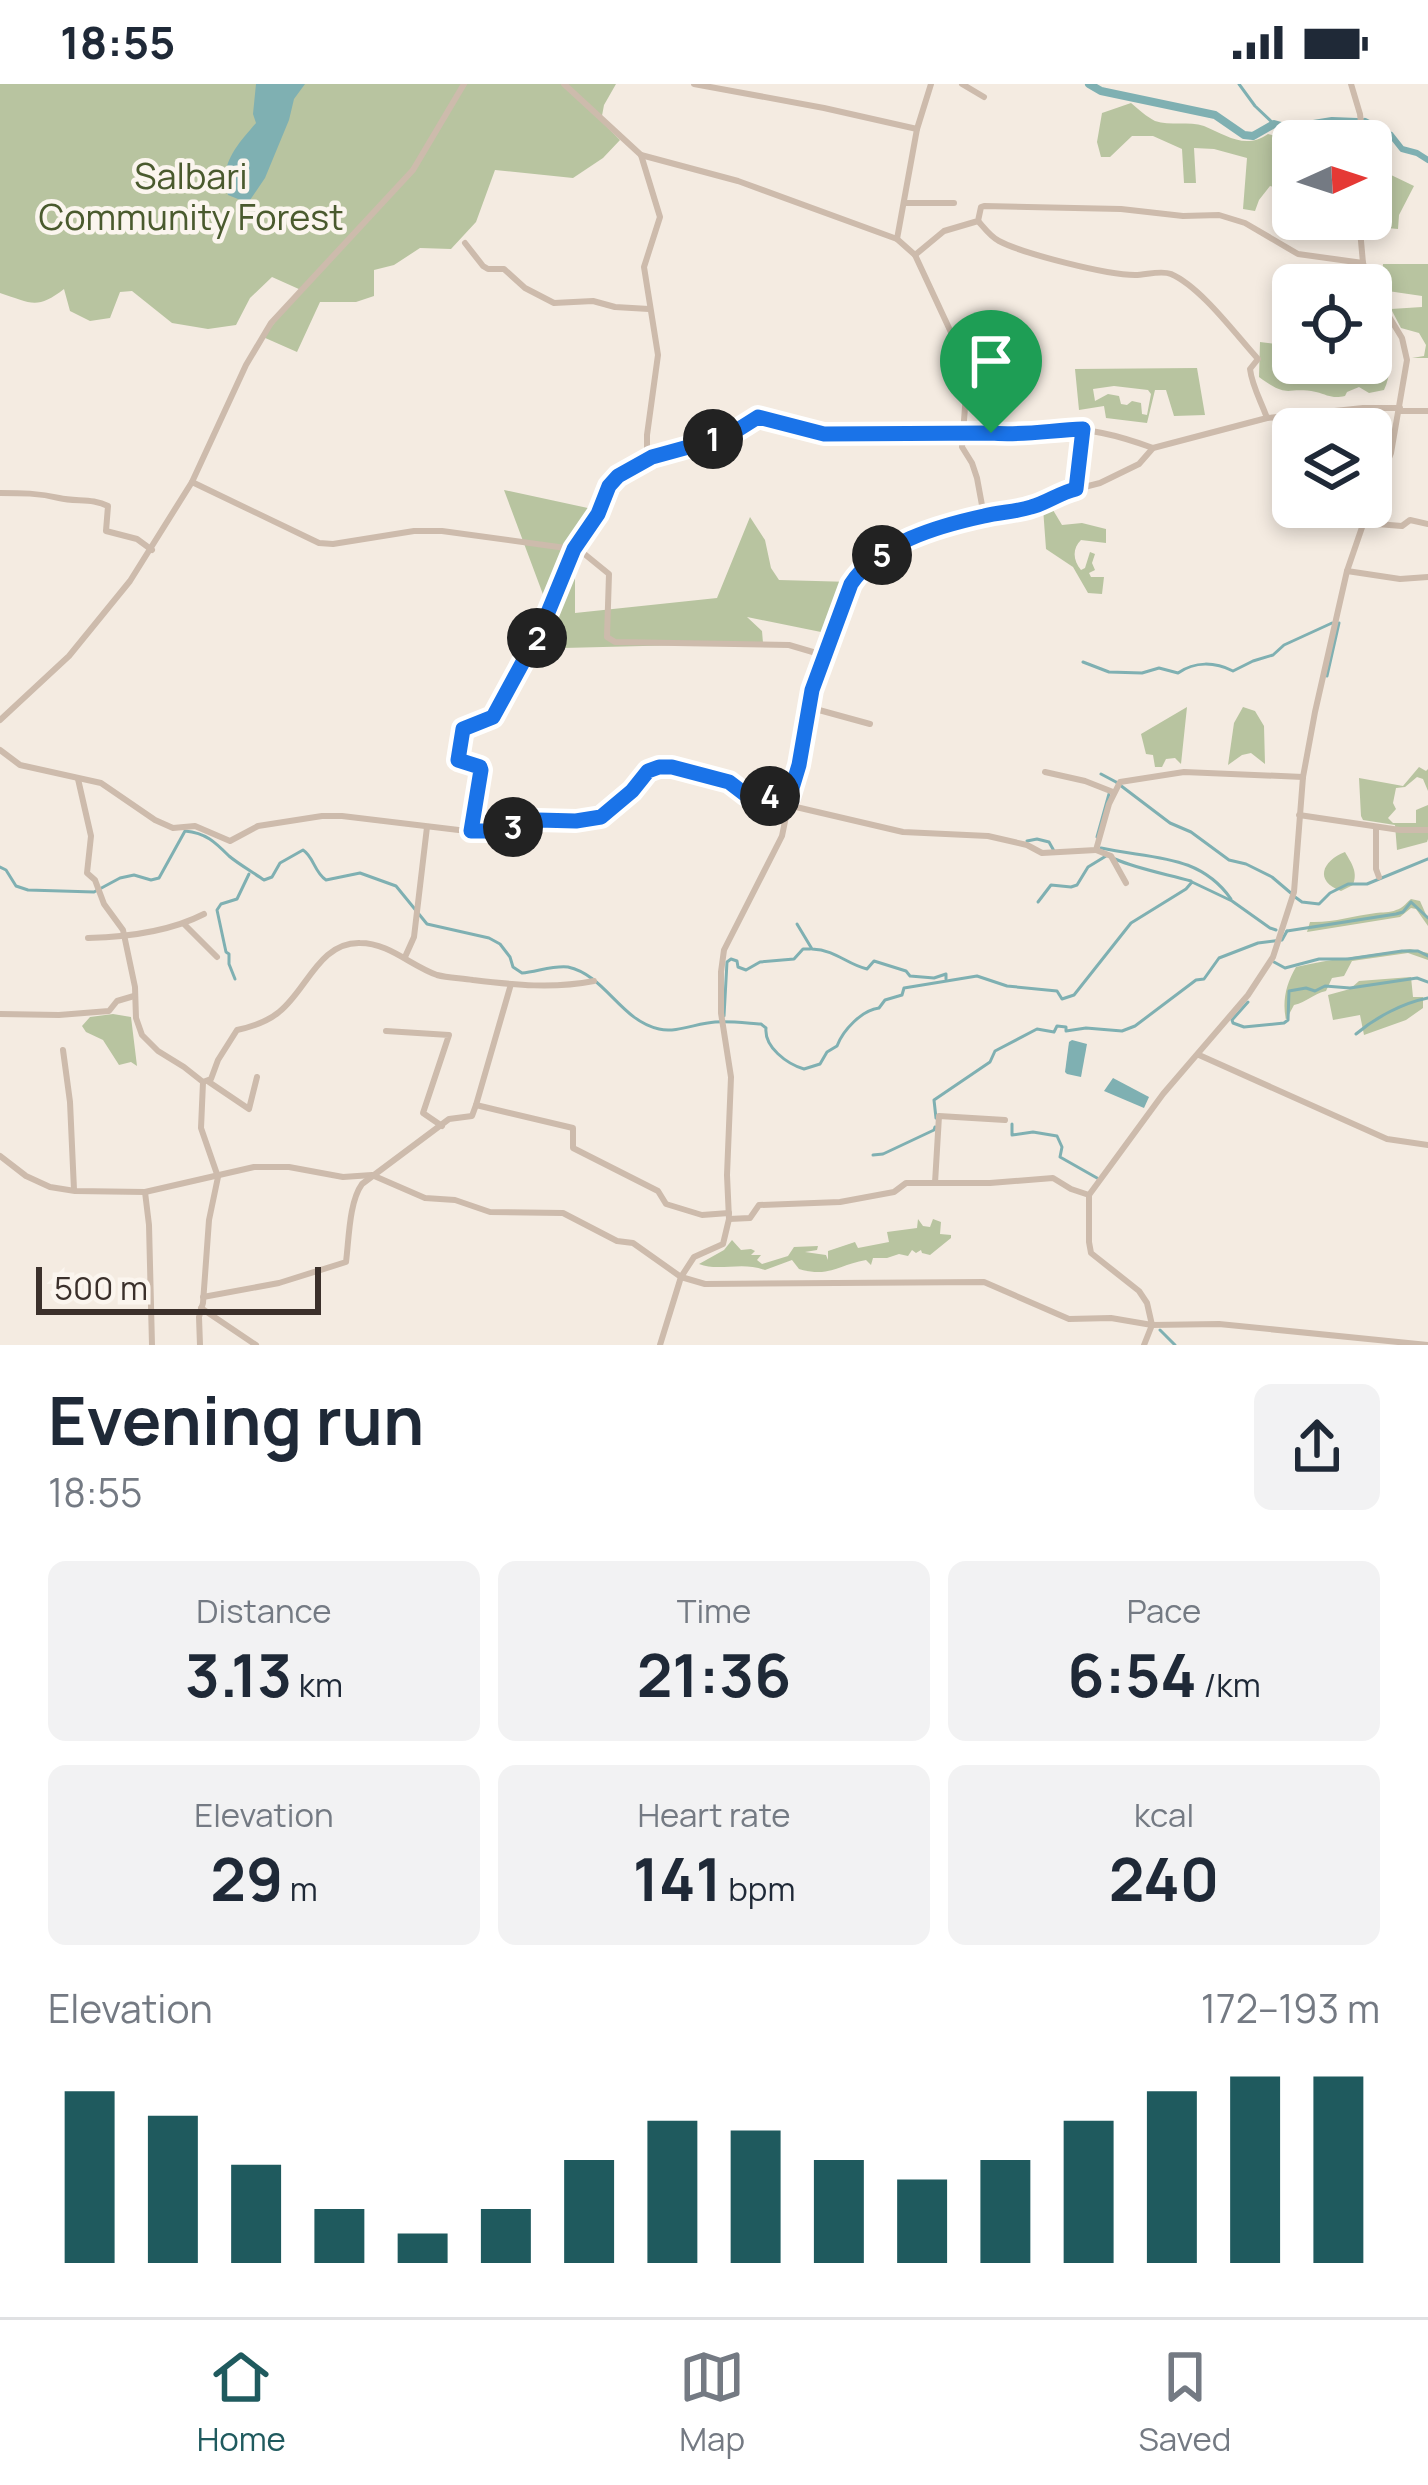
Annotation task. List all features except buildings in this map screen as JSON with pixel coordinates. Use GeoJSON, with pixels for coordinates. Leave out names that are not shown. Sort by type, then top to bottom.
{"type":"FeatureCollection","features":[{"type":"Feature","properties":{"kind":"street"},"geometry":{"type":"LineString","coordinates":[[0,720],[82,642],[152,550],[192,482],[246,365],[271,323],[413,170],[464,84]]}},
{"type":"Feature","properties":{"kind":"street"},"geometry":{"type":"LineString","coordinates":[[564,84],[641,155],[738,181],[897,239],[915,255],[962,356],[966,394],[962,447],[973,463],[984,516]]}},
{"type":"Feature","properties":{"kind":"street"},"geometry":{"type":"LineString","coordinates":[[694,84],[917,130]]}},
{"type":"Feature","properties":{"kind":"street"},"geometry":{"type":"LineString","coordinates":[[897,239],[917,130],[931,84]]}},
{"type":"Feature","properties":{"kind":"street"},"geometry":{"type":"LineString","coordinates":[[962,84],[984,98]]}},
{"type":"Feature","properties":{"kind":"street"},"geometry":{"type":"LineString","coordinates":[[1352,84],[1361,120]]}},
{"type":"Feature","properties":{"kind":"street"},"geometry":{"type":"LineString","coordinates":[[641,155],[660,217],[644,267],[658,356],[647,435],[652,457]]}},
{"type":"Feature","properties":{"kind":"street"},"geometry":{"type":"LineString","coordinates":[[904,203],[954,202]]}},
{"type":"Feature","properties":{"kind":"street"},"geometry":{"type":"LineString","coordinates":[[978,221],[984,206],[1219,215],[1298,254],[1363,263],[1361,240]]}},
{"type":"Feature","properties":{"kind":"street"},"geometry":{"type":"LineString","coordinates":[[915,255],[944,231],[978,221]]}},
{"type":"Feature","properties":{"kind":"street"},"geometry":{"type":"LineString","coordinates":[[978,221],[997,240],[1027,251],[1120,274],[1171,274],[1215,310],[1258,359],[1250,369],[1251,379],[1267,418]]}},
{"type":"Feature","properties":{"kind":"street"},"geometry":{"type":"LineString","coordinates":[[465,242],[483,266],[504,269],[554,303],[650,309]]}},
{"type":"Feature","properties":{"kind":"street"},"geometry":{"type":"LineString","coordinates":[[1392,324],[1405,346],[1407,361],[1392,449]]}},
{"type":"Feature","properties":{"kind":"street"},"geometry":{"type":"LineString","coordinates":[[471,831],[481,770],[458,760],[463,729],[493,717],[609,486],[652,457],[703,443],[758,417],[824,434],[1012,435],[1083,429],[1154,448],[1267,418],[1363,408],[1428,412]]}},
{"type":"Feature","properties":{"kind":"street"},"geometry":{"type":"LineString","coordinates":[[1076,489],[1083,429]]}},
{"type":"Feature","properties":{"kind":"street"},"geometry":{"type":"LineString","coordinates":[[660,1345],[681,1277],[694,1257],[723,1244],[729,1216],[731,1076],[721,1013],[724,950],[782,836],[808,707],[851,584],[875,559],[921,535],[1034,507],[1058,494],[1100,483],[1129,471],[1154,448]]}},
{"type":"Feature","properties":{"kind":"street"},"geometry":{"type":"LineString","coordinates":[[192,482],[319,543],[414,531],[582,551],[609,574],[608,637],[615,642],[763,643],[823,656]]}},
{"type":"Feature","properties":{"kind":"street"},"geometry":{"type":"LineString","coordinates":[[0,493],[46,493],[101,502],[108,506],[106,531],[137,539],[152,550]]}},
{"type":"Feature","properties":{"kind":"street"},"geometry":{"type":"LineString","coordinates":[[1392,525],[1410,520],[1428,524]]}},
{"type":"Feature","properties":{"kind":"street"},"geometry":{"type":"LineString","coordinates":[[1144,1345],[1152,1325],[1144,1297],[1091,1253],[1089,1195],[1271,961],[1293,894],[1303,777],[1348,571],[1362,528]]}},
{"type":"Feature","properties":{"kind":"street"},"geometry":{"type":"LineString","coordinates":[[1348,571],[1400,579],[1428,577]]}},
{"type":"Feature","properties":{"kind":"street"},"geometry":{"type":"LineString","coordinates":[[808,707],[870,724]]}},
{"type":"Feature","properties":{"kind":"street"},"geometry":{"type":"LineString","coordinates":[[0,750],[20,764],[101,783],[173,828],[195,826],[230,841],[258,826],[322,816],[471,831],[538,820],[601,817],[648,771],[672,767],[729,782],[746,795],[789,798],[796,807],[903,832],[977,834],[1042,853],[1097,845],[1111,856],[1126,883]]}},
{"type":"Feature","properties":{"kind":"street"},"geometry":{"type":"LineString","coordinates":[[1045,772],[1116,786],[1184,772],[1303,777]]}},
{"type":"Feature","properties":{"kind":"street"},"geometry":{"type":"LineString","coordinates":[[78,779],[91,836],[87,873],[124,937],[142,1035],[158,1051],[249,1109],[257,1077]]}},
{"type":"Feature","properties":{"kind":"street"},"geometry":{"type":"LineString","coordinates":[[1097,845],[1116,786]]}},
{"type":"Feature","properties":{"kind":"street"},"geometry":{"type":"LineString","coordinates":[[1299,815],[1428,830]]}},
{"type":"Feature","properties":{"kind":"street"},"geometry":{"type":"LineString","coordinates":[[405,957],[414,937],[427,827]]}},
{"type":"Feature","properties":{"kind":"street"},"geometry":{"type":"LineString","coordinates":[[1376,827],[1379,877]]}},
{"type":"Feature","properties":{"kind":"street"},"geometry":{"type":"LineString","coordinates":[[88,938],[124,937],[184,924],[204,914]]}},
{"type":"Feature","properties":{"kind":"street"},"geometry":{"type":"LineString","coordinates":[[184,924],[217,957]]}},
{"type":"Feature","properties":{"kind":"street"},"geometry":{"type":"LineString","coordinates":[[200,1345],[217,1175],[201,1128],[206,1082],[237,1030],[274,1017],[326,954],[363,942],[440,976],[557,987],[594,981]]}},
{"type":"Feature","properties":{"kind":"street"},"geometry":{"type":"LineString","coordinates":[[203,1297],[279,1283],[346,1262],[355,1193],[372,1175],[449,1119],[472,1116],[511,984]]}},
{"type":"Feature","properties":{"kind":"street"},"geometry":{"type":"LineString","coordinates":[[0,1014],[109,1011],[117,1001],[134,996]]}},
{"type":"Feature","properties":{"kind":"street"},"geometry":{"type":"LineString","coordinates":[[386,1031],[449,1035],[423,1113],[442,1126]]}},
{"type":"Feature","properties":{"kind":"street"},"geometry":{"type":"LineString","coordinates":[[63,1050],[74,1191]]}},
{"type":"Feature","properties":{"kind":"street"},"geometry":{"type":"LineString","coordinates":[[1199,1055],[1387,1139],[1428,1145]]}},
{"type":"Feature","properties":{"kind":"street"},"geometry":{"type":"LineString","coordinates":[[476,1106],[573,1128],[573,1148],[658,1191],[666,1204],[702,1215],[750,1218],[759,1204],[840,1202],[894,1192],[906,1183],[1053,1178],[1089,1195]]}},
{"type":"Feature","properties":{"kind":"street"},"geometry":{"type":"LineString","coordinates":[[935,1183],[939,1116],[1004,1120]]}},
{"type":"Feature","properties":{"kind":"street"},"geometry":{"type":"LineString","coordinates":[[0,1156],[26,1176],[74,1191],[145,1192],[254,1167],[289,1167],[343,1177],[372,1175],[425,1198],[455,1200],[490,1212],[563,1213],[616,1241],[633,1243],[681,1277],[706,1284],[985,1282],[1069,1319],[1220,1324],[1428,1345]]}},
{"type":"Feature","properties":{"kind":"street"},"geometry":{"type":"LineString","coordinates":[[145,1192],[152,1345]]}},
{"type":"Feature","properties":{"kind":"street"},"geometry":{"type":"LineString","coordinates":[[201,1307],[256,1345]]}},
{"type":"Feature","properties":{"kind":"green space","name":"Salbari Community Forest"},"geometry":{"type":"Polygon","coordinates":[[[0,84],[616,84],[601,121],[620,140],[573,178],[495,170],[476,222],[451,249],[420,248],[394,265],[374,270],[374,296],[356,302],[320,302],[297,352],[263,337],[301,290],[272,277],[250,298],[236,325],[208,329],[172,323],[132,291],[120,292],[110,318],[90,321],[70,311],[64,289],[34,303],[0,293],[0,84]]]}},
{"type":"Feature","properties":{"kind":"green space"},"geometry":{"type":"Polygon","coordinates":[[[1131,103],[1155,121],[1198,125],[1243,141],[1272,135],[1272,187],[1255,211],[1243,209],[1247,158],[1194,148],[1196,183],[1184,183],[1182,149],[1153,136],[1132,136],[1110,157],[1101,157],[1097,142],[1102,113],[1131,103]]]}},
{"type":"Feature","properties":{"kind":"green space"},"geometry":{"type":"Polygon","coordinates":[[[1392,175],[1414,186],[1399,215],[1398,229],[1392,228],[1392,175]]]}},
{"type":"Feature","properties":{"kind":"green space"},"geometry":{"type":"Polygon","coordinates":[[[1392,264],[1428,264],[1428,358],[1412,358],[1424,356],[1426,345],[1419,333],[1401,328],[1392,309],[1422,307],[1422,296],[1392,292],[1392,264]]]}},
{"type":"Feature","properties":{"kind":"green space"},"geometry":{"type":"Polygon","coordinates":[[[1260,342],[1272,343],[1272,384],[1386,384],[1384,390],[1369,393],[1359,387],[1333,397],[1282,390],[1259,377],[1260,342]]]}},
{"type":"Feature","properties":{"kind":"green space"},"geometry":{"type":"Polygon","coordinates":[[[1197,368],[1205,415],[1174,416],[1166,390],[1155,390],[1147,423],[1106,418],[1104,406],[1079,410],[1075,369],[1197,368]],[[1093,389],[1095,401],[1108,394],[1119,396],[1121,404],[1141,403],[1142,414],[1147,415],[1148,390],[1093,389]]]}},
{"type":"Feature","properties":{"kind":"green space"},"geometry":{"type":"Polygon","coordinates":[[[504,490],[611,513],[575,543],[575,613],[717,598],[750,517],[765,540],[779,580],[852,582],[847,597],[821,632],[747,617],[762,631],[763,643],[563,648],[504,490]]]}},
{"type":"Feature","properties":{"kind":"green space"},"geometry":{"type":"Polygon","coordinates":[[[1050,505],[1062,525],[1082,523],[1106,529],[1106,543],[1081,540],[1075,555],[1081,570],[1090,552],[1095,554],[1095,570],[1089,573],[1104,577],[1102,594],[1088,593],[1073,567],[1046,549],[1043,508],[1050,505]]]}},
{"type":"Feature","properties":{"kind":"green space"},"geometry":{"type":"Polygon","coordinates":[[[1187,707],[1181,764],[1175,758],[1166,759],[1162,767],[1155,767],[1141,734],[1187,707]]]}},
{"type":"Feature","properties":{"kind":"green space"},"geometry":{"type":"Polygon","coordinates":[[[1243,707],[1255,711],[1264,726],[1265,764],[1251,753],[1228,765],[1234,723],[1243,707]]]}},
{"type":"Feature","properties":{"kind":"green space"},"geometry":{"type":"Polygon","coordinates":[[[1419,767],[1428,769],[1428,791],[1417,777],[1405,787],[1396,788],[1396,809],[1388,818],[1393,823],[1416,823],[1416,810],[1428,805],[1428,839],[1397,850],[1395,825],[1363,820],[1359,778],[1403,786],[1419,767]]]}},
{"type":"Feature","properties":{"kind":"green space"},"geometry":{"type":"Polygon","coordinates":[[[1345,852],[1355,876],[1353,885],[1341,891],[1327,882],[1324,871],[1345,852]]]}},
{"type":"Feature","properties":{"kind":"green space"},"geometry":{"type":"Polygon","coordinates":[[[1411,899],[1420,901],[1428,926],[1411,908],[1400,917],[1307,932],[1310,922],[1391,912],[1411,899]]]}},
{"type":"Feature","properties":{"kind":"green space"},"geometry":{"type":"Polygon","coordinates":[[[1410,949],[1428,953],[1428,960],[1408,953],[1352,961],[1344,976],[1332,978],[1326,991],[1294,1005],[1286,1020],[1286,993],[1296,967],[1410,949]]]}},
{"type":"Feature","properties":{"kind":"green space"},"geometry":{"type":"Polygon","coordinates":[[[1411,977],[1413,997],[1423,997],[1423,1008],[1406,1020],[1364,1035],[1360,1015],[1333,1020],[1328,995],[1359,981],[1411,977]]]}},
{"type":"Feature","properties":{"kind":"green space"},"geometry":{"type":"Polygon","coordinates":[[[90,1017],[131,1017],[137,1066],[131,1062],[119,1065],[103,1040],[82,1026],[90,1017]]]}},
{"type":"Feature","properties":{"kind":"green space"},"geometry":{"type":"Polygon","coordinates":[[[918,1219],[930,1227],[933,1219],[941,1222],[940,1234],[951,1238],[930,1255],[912,1250],[908,1256],[873,1258],[871,1265],[866,1260],[826,1271],[799,1269],[792,1260],[765,1270],[699,1264],[732,1240],[741,1250],[761,1255],[757,1260],[762,1264],[788,1256],[794,1247],[818,1246],[805,1252],[826,1255],[828,1260],[828,1251],[855,1242],[858,1248],[889,1242],[887,1232],[917,1228],[918,1219]]]}},
{"type":"Feature","properties":{"kind":"water"},"geometry":{"type":"Polygon","coordinates":[[[256,84],[305,84],[294,99],[265,178],[248,203],[228,195],[225,174],[236,148],[256,123],[256,84]]]}},
{"type":"Feature","properties":{"kind":"water"},"geometry":{"type":"Polygon","coordinates":[[[1072,1040],[1087,1044],[1081,1077],[1065,1072],[1072,1040]]]}},
{"type":"Feature","properties":{"kind":"water"},"geometry":{"type":"Polygon","coordinates":[[[1113,1078],[1149,1097],[1144,1108],[1104,1091],[1113,1078]]]}},
{"type":"Feature","properties":{"kind":"waterway"},"geometry":{"type":"LineString","coordinates":[[1089,84],[1101,91],[1215,115],[1244,135],[1253,136],[1272,125]]}},
{"type":"Feature","properties":{"kind":"waterway"},"geometry":{"type":"LineString","coordinates":[[1239,84],[1272,122]]}},
{"type":"Feature","properties":{"kind":"waterway"},"geometry":{"type":"LineString","coordinates":[[1392,136],[1402,149],[1428,160]]}},
{"type":"Feature","properties":{"kind":"waterway"},"geometry":{"type":"LineString","coordinates":[[1083,662],[1109,672],[1142,673],[1159,668],[1178,673],[1205,664],[1233,671],[1332,623]]}},
{"type":"Feature","properties":{"kind":"waterway"},"geometry":{"type":"LineString","coordinates":[[1327,676],[1339,623]]}},
{"type":"Feature","properties":{"kind":"waterway"},"geometry":{"type":"LineString","coordinates":[[1101,774],[1170,823],[1229,860],[1272,877],[1292,894]]}},
{"type":"Feature","properties":{"kind":"waterway"},"geometry":{"type":"LineString","coordinates":[[1097,837],[1109,794]]}},
{"type":"Feature","properties":{"kind":"waterway"},"geometry":{"type":"LineString","coordinates":[[0,867],[16,886],[28,890],[94,892],[120,878],[159,878],[185,831],[210,839],[264,880],[272,877],[280,863],[303,850],[326,880],[360,873],[396,886],[427,924],[489,938],[500,944],[522,973],[563,967],[581,972],[634,1017],[659,1029],[715,1022],[761,1024],[778,1054],[804,1069],[820,1064],[854,1022],[885,1000],[902,995],[904,988],[977,976],[1007,986],[1057,991],[1062,999],[1074,995],[1131,923],[1192,882],[1276,930]]}},
{"type":"Feature","properties":{"kind":"waterway"},"geometry":{"type":"LineString","coordinates":[[1027,841],[1049,842],[1054,851]]}},
{"type":"Feature","properties":{"kind":"waterway"},"geometry":{"type":"LineString","coordinates":[[1101,848],[1189,866],[1204,873],[1231,899]]}},
{"type":"Feature","properties":{"kind":"waterway"},"geometry":{"type":"LineString","coordinates":[[1038,902],[1051,885],[1077,885],[1088,867],[1106,856]]}},
{"type":"Feature","properties":{"kind":"waterway"},"geometry":{"type":"LineString","coordinates":[[1115,859],[1191,881]]}},
{"type":"Feature","properties":{"kind":"waterway"},"geometry":{"type":"LineString","coordinates":[[1295,897],[1319,904],[1348,884],[1367,884],[1428,859]]}},
{"type":"Feature","properties":{"kind":"waterway"},"geometry":{"type":"LineString","coordinates":[[235,979],[217,910],[237,899],[249,874]]}},
{"type":"Feature","properties":{"kind":"waterway"},"geometry":{"type":"LineString","coordinates":[[1287,931],[1396,914],[1411,902],[1428,918]]}},
{"type":"Feature","properties":{"kind":"waterway"},"geometry":{"type":"LineString","coordinates":[[797,924],[812,949],[860,967],[867,969],[874,961],[910,976],[946,974],[946,979]]}},
{"type":"Feature","properties":{"kind":"waterway"},"geometry":{"type":"LineString","coordinates":[[936,1118],[934,1100],[990,1062],[995,1051],[1037,1029],[1122,1031],[1135,1026],[1196,980],[1204,979],[1219,958],[1258,943],[1282,940],[1287,931]]}},
{"type":"Feature","properties":{"kind":"waterway"},"geometry":{"type":"LineString","coordinates":[[724,1016],[727,962],[737,961],[746,970],[760,962],[794,959],[803,949],[810,949]]}},
{"type":"Feature","properties":{"kind":"waterway"},"geometry":{"type":"LineString","coordinates":[[1274,962],[1285,968],[1319,959],[1402,951],[1428,956]]}},
{"type":"Feature","properties":{"kind":"waterway"},"geometry":{"type":"LineString","coordinates":[[1248,1002],[1233,1023],[1244,1027],[1284,1023],[1289,991],[1417,978],[1428,982]]}},
{"type":"Feature","properties":{"kind":"waterway"},"geometry":{"type":"LineString","coordinates":[[1356,1034],[1390,1012],[1428,998]]}},
{"type":"Feature","properties":{"kind":"waterway"},"geometry":{"type":"LineString","coordinates":[[1012,1124],[1012,1135],[1057,1136],[1060,1157],[1097,1178]]}},
{"type":"Feature","properties":{"kind":"waterway"},"geometry":{"type":"LineString","coordinates":[[873,1155],[935,1127]]}},
{"type":"Feature","properties":{"kind":"waterway"},"geometry":{"type":"LineString","coordinates":[[1160,1330],[1175,1345]]}},
{"type":"Feature","properties":{"kind":"route"},"geometry":{"type":"LineString","coordinates":[[758,417],[824,434],[991,433],[1083,429],[1076,489],[1034,507],[921,535],[859,572],[812,690],[789,798],[746,795],[729,782],[659,767],[648,771],[601,817],[538,820],[471,831],[481,770],[458,760],[463,729],[493,717],[542,627],[574,549],[618,476],[652,457],[703,443],[758,417]]}}]}
